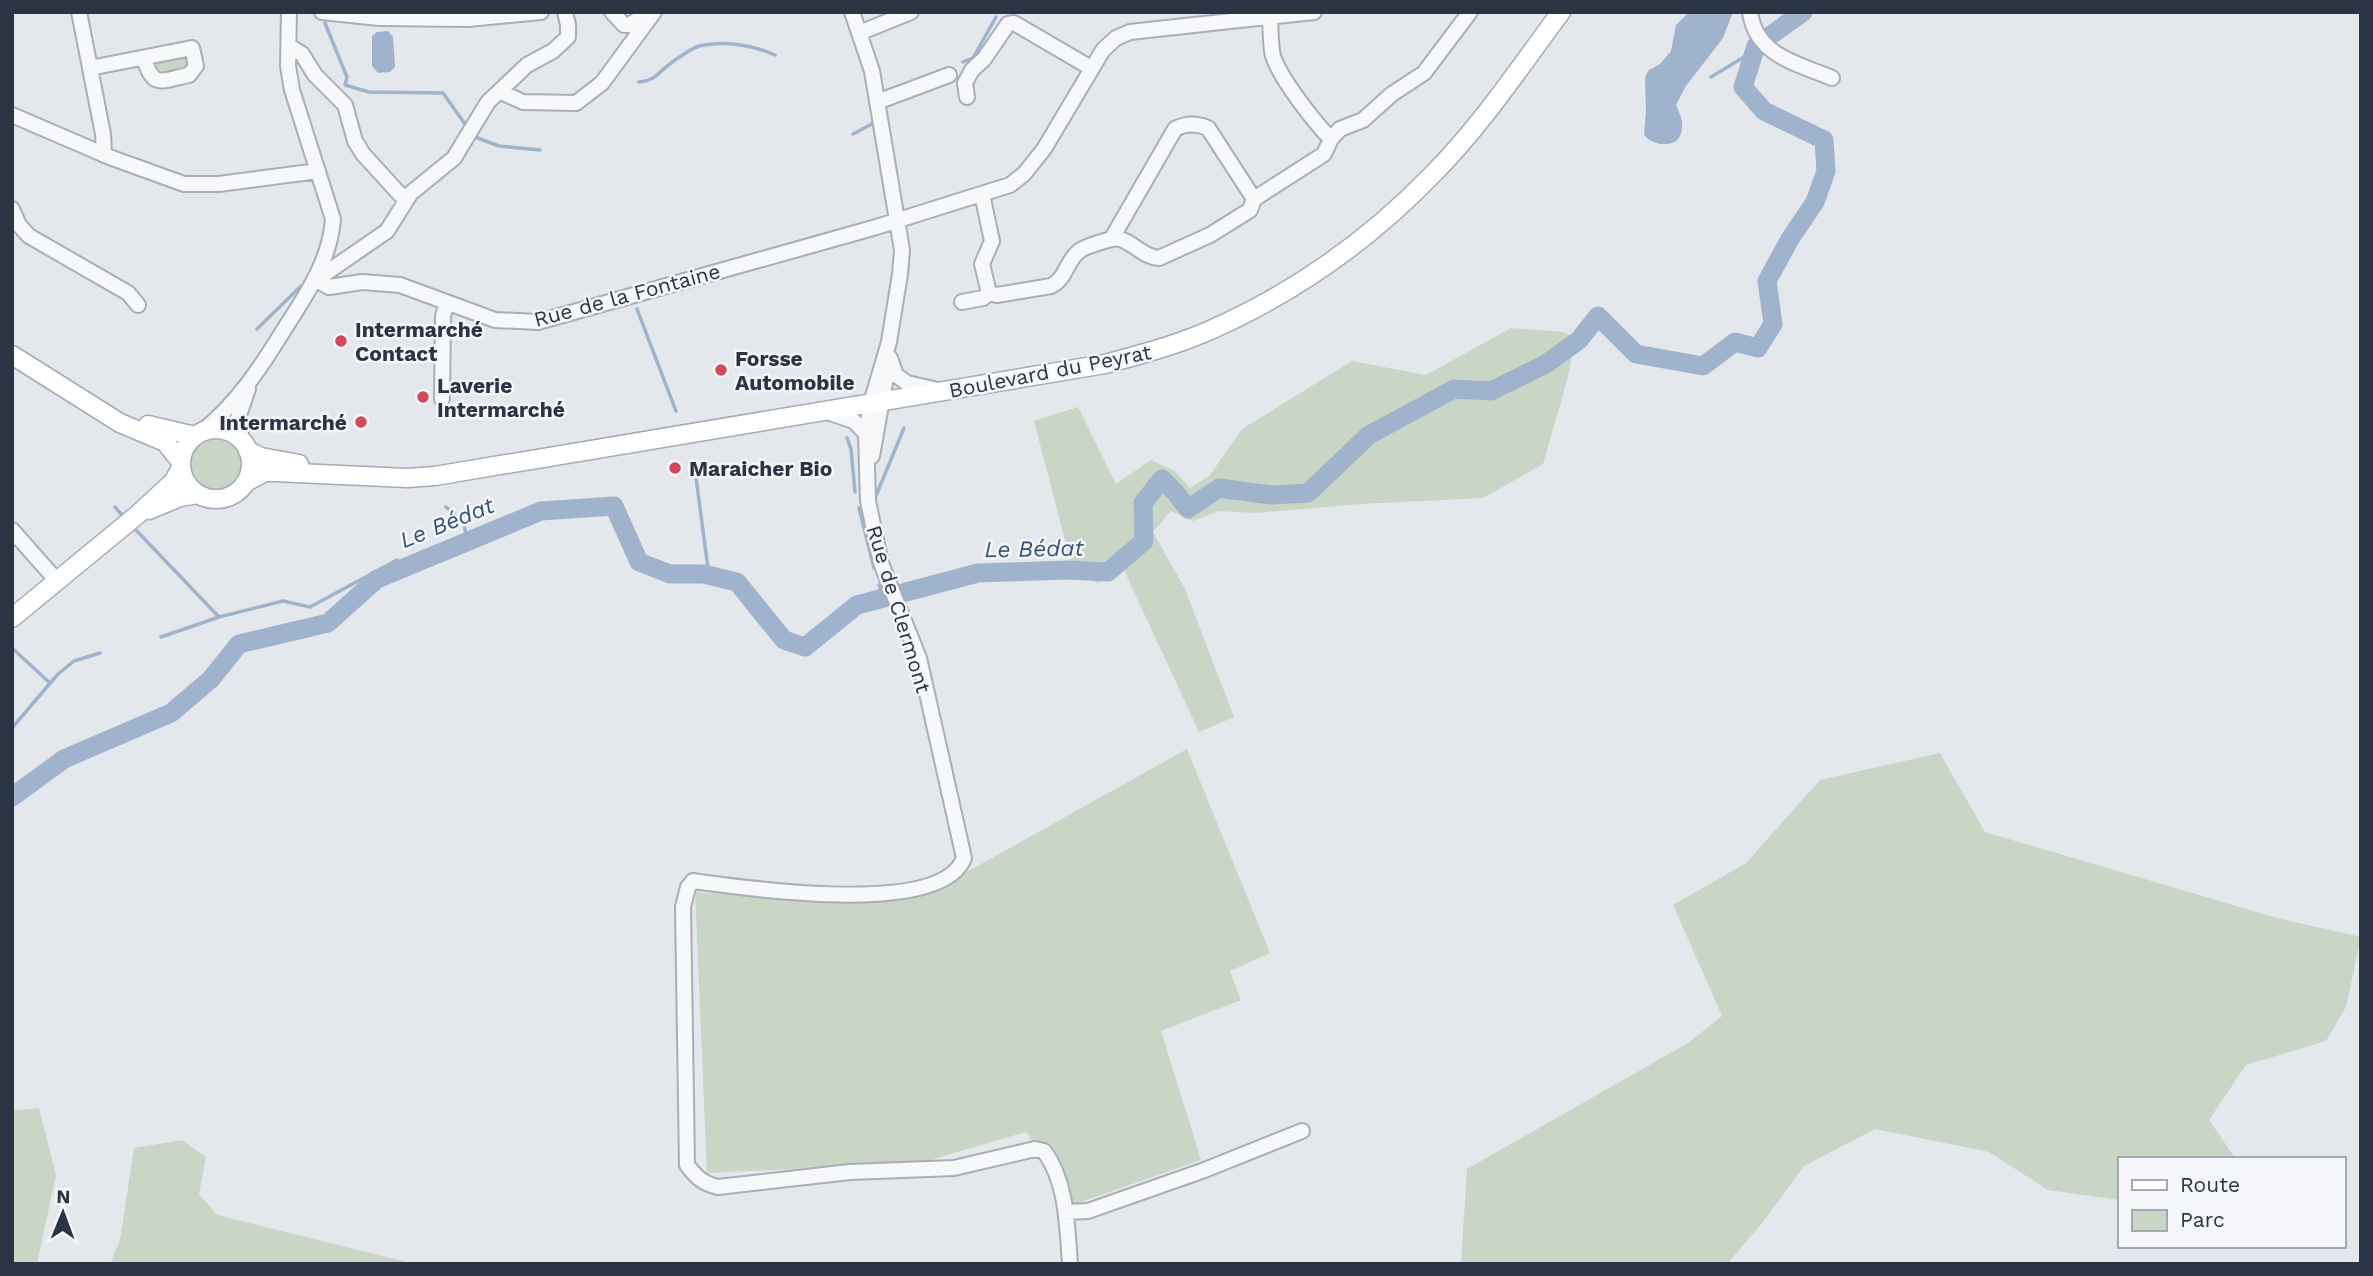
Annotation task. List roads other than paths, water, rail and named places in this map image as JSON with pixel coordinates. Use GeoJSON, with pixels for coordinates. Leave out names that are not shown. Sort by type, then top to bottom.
{"type":"FeatureCollection","features":[{"type":"Feature","properties":{"kind":"main road","name":"Boulevard du Peyrat"},"geometry":{"type":"LineString","coordinates":[[246,482],[265,472],[407,478],[435,476],[950,391],[1105,364],[1159,350],[1258,307],[1306,279],[1381,223],[1432,175],[1474,128],[1561,12]]}},
{"type":"Feature","properties":{"kind":"main road"},"geometry":{"type":"LineString","coordinates":[[12,355],[120,424],[165,442],[181,465],[184,478],[198,494]]}},
{"type":"Feature","properties":{"kind":"main road"},"geometry":{"type":"LineString","coordinates":[[76,397],[123,417],[167,431],[198,435]]}},
{"type":"Feature","properties":{"kind":"main road"},"geometry":{"type":"LineString","coordinates":[[12,618],[173,482],[186,447],[198,435],[209,430],[227,431],[245,446],[251,467],[246,482],[228,497],[212,499],[198,494],[180,497],[136,516]]}},
{"type":"Feature","properties":{"kind":"main road","name":"Boulevard du Peyrat"},"geometry":{"type":"LineString","coordinates":[[245,446],[289,463],[317,466],[407,469],[496,465]]}},
{"type":"Feature","properties":{"kind":"street"},"geometry":{"type":"LineString","coordinates":[[79,12],[103,134],[104,155]]}},
{"type":"Feature","properties":{"kind":"street"},"geometry":{"type":"LineString","coordinates":[[198,435],[222,416],[251,381],[316,280],[332,235],[333,219],[292,90],[288,66],[289,12]]}},
{"type":"Feature","properties":{"kind":"street"},"geometry":{"type":"LineString","coordinates":[[322,12],[379,18],[443,19],[487,18],[541,12]]}},
{"type":"Feature","properties":{"kind":"street"},"geometry":{"type":"LineString","coordinates":[[316,280],[387,230],[405,200],[454,158],[464,145],[480,112],[527,65],[553,51],[568,37],[565,12]]}},
{"type":"Feature","properties":{"kind":"street"},"geometry":{"type":"LineString","coordinates":[[612,12],[625,26],[652,12]]}},
{"type":"Feature","properties":{"kind":"street"},"geometry":{"type":"LineString","coordinates":[[501,92],[523,103],[576,103],[602,83],[652,12]]}},
{"type":"Feature","properties":{"kind":"street"},"geometry":{"type":"LineString","coordinates":[[852,12],[872,71],[880,132],[902,250],[889,349],[877,402],[867,478]]}},
{"type":"Feature","properties":{"kind":"street"},"geometry":{"type":"LineString","coordinates":[[859,33],[911,12]]}},
{"type":"Feature","properties":{"kind":"street","name":"Rue de la Fontaine"},"geometry":{"type":"LineString","coordinates":[[316,280],[329,287],[362,282],[400,285],[495,320],[538,322],[639,295],[1010,185],[1024,174],[1044,149],[1103,50],[1116,38],[1130,32],[1208,17],[1269,17],[1314,12]]}},
{"type":"Feature","properties":{"kind":"street"},"geometry":{"type":"LineString","coordinates":[[989,293],[997,295],[1058,283],[1078,251],[1112,238],[1120,239],[1151,257],[1159,258],[1210,235],[1250,210],[1254,199],[1324,154],[1331,139],[1340,129],[1363,120],[1392,94],[1424,74],[1470,12]]}},
{"type":"Feature","properties":{"kind":"street"},"geometry":{"type":"LineString","coordinates":[[1269,17],[1273,56],[1279,68],[1314,122],[1331,139]]}},
{"type":"Feature","properties":{"kind":"street"},"geometry":{"type":"LineString","coordinates":[[1751,19],[1767,49],[1832,78]]}},
{"type":"Feature","properties":{"kind":"street"},"geometry":{"type":"LineString","coordinates":[[967,97],[965,83],[972,69],[984,59],[1008,24],[1014,23],[1091,68]]}},
{"type":"Feature","properties":{"kind":"street"},"geometry":{"type":"LineString","coordinates":[[289,46],[297,49],[315,75],[341,99],[349,115],[355,141],[405,200]]}},
{"type":"Feature","properties":{"kind":"street"},"geometry":{"type":"LineString","coordinates":[[90,68],[144,58]]}},
{"type":"Feature","properties":{"kind":"street"},"geometry":{"type":"LineString","coordinates":[[877,102],[949,75]]}},
{"type":"Feature","properties":{"kind":"street"},"geometry":{"type":"LineString","coordinates":[[12,115],[104,155],[184,184],[219,184],[318,171]]}},
{"type":"Feature","properties":{"kind":"street"},"geometry":{"type":"LineString","coordinates":[[1112,238],[1175,129],[1182,125],[1197,123],[1208,128],[1254,199]]}},
{"type":"Feature","properties":{"kind":"street"},"geometry":{"type":"LineString","coordinates":[[982,194],[992,241],[982,264],[989,293]]}},
{"type":"Feature","properties":{"kind":"street"},"geometry":{"type":"LineString","coordinates":[[12,209],[29,236],[128,293],[138,305]]}},
{"type":"Feature","properties":{"kind":"street"},"geometry":{"type":"LineString","coordinates":[[962,302],[983,298],[989,293]]}},
{"type":"Feature","properties":{"kind":"street"},"geometry":{"type":"LineString","coordinates":[[442,399],[443,316],[447,303]]}},
{"type":"Feature","properties":{"kind":"street"},"geometry":{"type":"LineString","coordinates":[[889,349],[896,375],[906,383],[950,391]]}},
{"type":"Feature","properties":{"kind":"street"},"geometry":{"type":"LineString","coordinates":[[245,446],[238,418],[251,381]]}},
{"type":"Feature","properties":{"kind":"street","name":"Rue de Clermont"},"geometry":{"type":"LineString","coordinates":[[877,402],[866,434],[872,526],[881,563],[919,658],[964,858],[959,870],[946,879],[929,885],[865,895],[834,896],[771,891],[693,881],[688,887],[683,907],[687,1165],[697,1178],[706,1184],[718,1186],[850,1172],[954,1168],[1035,1149],[1044,1151],[1050,1159],[1060,1184],[1066,1213]]}},
{"type":"Feature","properties":{"kind":"street"},"geometry":{"type":"LineString","coordinates":[[826,411],[854,421],[866,434]]}},
{"type":"Feature","properties":{"kind":"street"},"geometry":{"type":"LineString","coordinates":[[12,530],[57,581]]}},
{"type":"Feature","properties":{"kind":"street"},"geometry":{"type":"LineString","coordinates":[[1070,1264],[1066,1213],[1088,1212],[1302,1131]]}},
{"type":"Feature","properties":{"kind":"water"},"geometry":{"type":"Polygon","coordinates":[[[1689,12],[1733,12],[1723,38],[1686,86],[1676,105],[1682,122],[1681,134],[1673,143],[1661,144],[1644,135],[1645,77],[1649,70],[1660,64],[1671,51],[1676,25],[1689,12]]]}},
{"type":"Feature","properties":{"kind":"water"},"geometry":{"type":"Polygon","coordinates":[[[388,31],[393,37],[395,67],[390,72],[378,73],[372,66],[372,36],[377,32],[388,31]]]}},
{"type":"Feature","properties":{"kind":"waterway","name":"Le Bédat"},"geometry":{"type":"LineString","coordinates":[[12,797],[64,759],[171,713],[211,679],[239,644],[328,623],[377,579],[541,511],[614,506],[639,562],[670,574],[703,574],[737,582],[784,640],[805,647],[857,605],[978,573],[1069,570],[1108,572],[1144,541],[1143,503],[1162,479],[1188,509],[1219,488],[1271,495],[1308,493],[1369,435],[1454,389],[1491,391],[1546,364],[1579,340],[1598,316],[1636,354],[1703,366],[1735,342],[1758,348],[1773,324],[1767,281],[1790,239],[1815,202],[1826,171],[1824,140],[1764,111],[1743,87],[1756,46],[1803,12]]}},
{"type":"Feature","properties":{"kind":"waterway"},"geometry":{"type":"LineString","coordinates":[[963,62],[973,58],[996,17]]}},
{"type":"Feature","properties":{"kind":"waterway"},"geometry":{"type":"LineString","coordinates":[[325,23],[347,77],[345,85],[369,92],[443,93],[465,124]]}},
{"type":"Feature","properties":{"kind":"waterway"},"geometry":{"type":"LineString","coordinates":[[639,82],[653,78],[699,46],[737,44],[775,55]]}},
{"type":"Feature","properties":{"kind":"waterway"},"geometry":{"type":"LineString","coordinates":[[1711,77],[1754,51]]}},
{"type":"Feature","properties":{"kind":"waterway"},"geometry":{"type":"LineString","coordinates":[[853,134],[872,124]]}},
{"type":"Feature","properties":{"kind":"waterway"},"geometry":{"type":"LineString","coordinates":[[475,137],[499,146],[540,150]]}},
{"type":"Feature","properties":{"kind":"waterway"},"geometry":{"type":"LineString","coordinates":[[257,329],[301,286]]}},
{"type":"Feature","properties":{"kind":"waterway"},"geometry":{"type":"LineString","coordinates":[[637,309],[676,411]]}},
{"type":"Feature","properties":{"kind":"waterway"},"geometry":{"type":"LineString","coordinates":[[875,498],[904,428]]}},
{"type":"Feature","properties":{"kind":"waterway"},"geometry":{"type":"LineString","coordinates":[[847,438],[851,449],[855,492]]}},
{"type":"Feature","properties":{"kind":"waterway"},"geometry":{"type":"LineString","coordinates":[[695,470],[709,576]]}},
{"type":"Feature","properties":{"kind":"waterway"},"geometry":{"type":"LineString","coordinates":[[115,507],[122,515]]}},
{"type":"Feature","properties":{"kind":"waterway"},"geometry":{"type":"LineString","coordinates":[[446,507],[464,523],[467,542]]}},
{"type":"Feature","properties":{"kind":"waterway"},"geometry":{"type":"LineString","coordinates":[[859,508],[874,568]]}},
{"type":"Feature","properties":{"kind":"waterway"},"geometry":{"type":"LineString","coordinates":[[135,529],[219,617]]}},
{"type":"Feature","properties":{"kind":"waterway"},"geometry":{"type":"LineString","coordinates":[[161,637],[219,617],[283,601],[310,607],[397,560]]}},
{"type":"Feature","properties":{"kind":"waterway"},"geometry":{"type":"LineString","coordinates":[[879,585],[882,594],[888,592]]}},
{"type":"Feature","properties":{"kind":"waterway"},"geometry":{"type":"LineString","coordinates":[[12,648],[50,683]]}},
{"type":"Feature","properties":{"kind":"waterway"},"geometry":{"type":"LineString","coordinates":[[12,728],[58,674],[74,661],[100,653]]}},
{"type":"Feature","properties":{"kind":"place","name":"Intermarché Contact"},"geometry":{"type":"Point","coordinates":[341,341]}},
{"type":"Feature","properties":{"kind":"place","name":"Forsse Automobile"},"geometry":{"type":"Point","coordinates":[721,370]}},
{"type":"Feature","properties":{"kind":"place","name":"Laverie Intermarché"},"geometry":{"type":"Point","coordinates":[423,397]}},
{"type":"Feature","properties":{"kind":"place","name":"Intermarché"},"geometry":{"type":"Point","coordinates":[361,422]}},
{"type":"Feature","properties":{"kind":"place","name":"Maraicher Bio"},"geometry":{"type":"Point","coordinates":[675,468]}}]}
